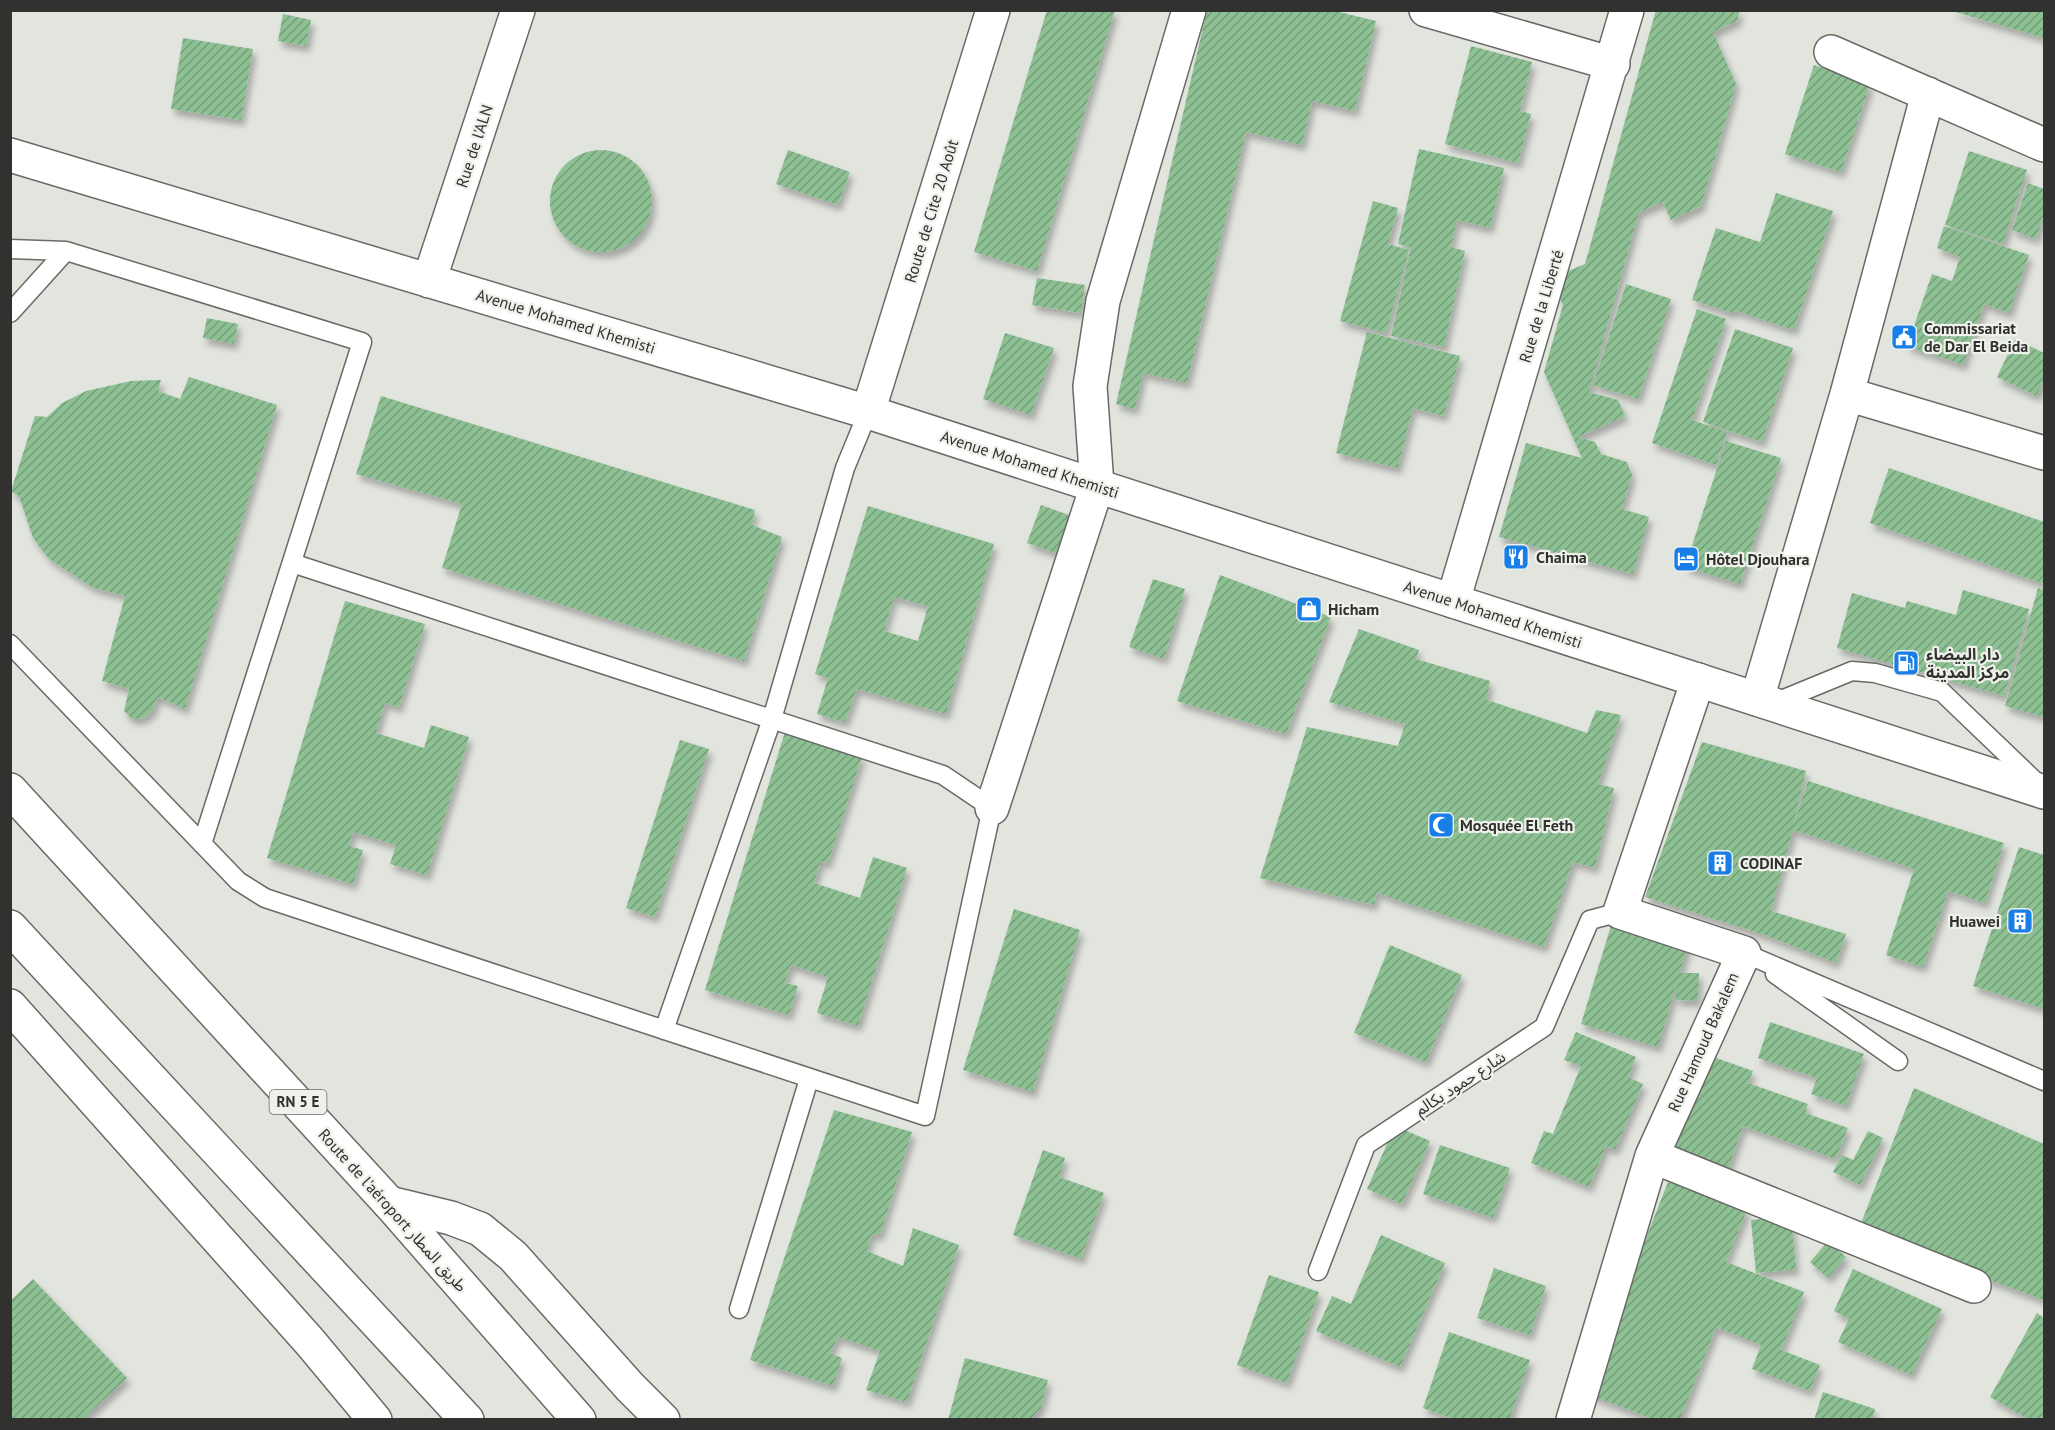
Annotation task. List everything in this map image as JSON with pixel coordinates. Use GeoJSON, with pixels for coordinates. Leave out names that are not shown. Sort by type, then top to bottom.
{"type":"FeatureCollection","features":[{"type":"Feature","properties":{"kind":"main road","name":"Rue de l'ALN"},"geometry":{"type":"LineString","coordinates":[[429,281],[518,10]]}},
{"type":"Feature","properties":{"kind":"main road","name":"Route de Cite 20 Août"},"geometry":{"type":"LineString","coordinates":[[868,412],[993,10]]}},
{"type":"Feature","properties":{"kind":"main road"},"geometry":{"type":"LineString","coordinates":[[992,808],[1097,486],[1090,386],[1103,301],[1189,10]]}},
{"type":"Feature","properties":{"kind":"main road"},"geometry":{"type":"LineString","coordinates":[[1426,10],[1613,64]]}},
{"type":"Feature","properties":{"kind":"main road","name":"Rue de la Liberté"},"geometry":{"type":"LineString","coordinates":[[1453,601],[1628,10]]}},
{"type":"Feature","properties":{"kind":"main road"},"geometry":{"type":"LineString","coordinates":[[1831,52],[2044,146]]}},
{"type":"Feature","properties":{"kind":"main road"},"geometry":{"type":"LineString","coordinates":[[1765,701],[1928,94]]}},
{"type":"Feature","properties":{"kind":"main road","name":"Avenue Mohamed Khemisti"},"geometry":{"type":"LineString","coordinates":[[10,155],[868,412],[2044,791]]}},
{"type":"Feature","properties":{"kind":"main road"},"geometry":{"type":"LineString","coordinates":[[1848,394],[2044,453]]}},
{"type":"Feature","properties":{"kind":"main road"},"geometry":{"type":"LineString","coordinates":[[1620,912],[1698,680]]}},
{"type":"Feature","properties":{"kind":"main road","name":"Route de l'aéroport طريق المطار"},"geometry":{"type":"LineString","coordinates":[[10,790],[389,1203],[579,1419]]}},
{"type":"Feature","properties":{"kind":"main road","name":"Rue Hamoud Bakalem"},"geometry":{"type":"LineString","coordinates":[[1573,1419],[1652,1156],[1744,953],[1620,912]]}},
{"type":"Feature","properties":{"kind":"main road"},"geometry":{"type":"LineString","coordinates":[[10,927],[467,1419]]}},
{"type":"Feature","properties":{"kind":"main road"},"geometry":{"type":"LineString","coordinates":[[10,1006],[310,1342],[375,1419]]}},
{"type":"Feature","properties":{"kind":"main road"},"geometry":{"type":"LineString","coordinates":[[1652,1156],[1974,1286]]}},
{"type":"Feature","properties":{"kind":"main road"},"geometry":{"type":"LineString","coordinates":[[389,1203],[451,1218],[480,1229],[513,1256],[630,1387],[663,1419]]}},
{"type":"Feature","properties":{"kind":"main road"},"geometry":{"type":"LineString","coordinates":[[310,1342],[330,1388],[360,1419]]}},
{"type":"Feature","properties":{"kind":"lane"},"geometry":{"type":"LineString","coordinates":[[10,249],[66,251],[362,342],[202,844]]}},
{"type":"Feature","properties":{"kind":"lane"},"geometry":{"type":"LineString","coordinates":[[10,313],[66,251]]}},
{"type":"Feature","properties":{"kind":"lane"},"geometry":{"type":"LineString","coordinates":[[664,1030],[772,719],[844,468],[868,412]]}},
{"type":"Feature","properties":{"kind":"lane"},"geometry":{"type":"LineString","coordinates":[[10,645],[238,881],[265,898],[925,1116],[992,808],[943,775],[292,563]]}},
{"type":"Feature","properties":{"kind":"lane"},"geometry":{"type":"LineString","coordinates":[[1765,701],[1852,671],[1875,673],[1922,685],[1942,692],[2044,791]]}},
{"type":"Feature","properties":{"kind":"lane","name":"شارع حمود بكالم"},"geometry":{"type":"LineString","coordinates":[[1318,1271],[1366,1145],[1544,1028],[1590,920],[1620,912]]}},
{"type":"Feature","properties":{"kind":"lane"},"geometry":{"type":"LineString","coordinates":[[1744,953],[1898,1061]]}},
{"type":"Feature","properties":{"kind":"lane"},"geometry":{"type":"LineString","coordinates":[[1744,953],[2044,1080]]}},
{"type":"Feature","properties":{"kind":"lane"},"geometry":{"type":"LineString","coordinates":[[739,1309],[809,1078]]}},
{"type":"Feature","properties":{"kind":"building"},"geometry":{"type":"Polygon","coordinates":[[[1047,10],[1115,10],[1037,271],[974,252],[1047,10]]]}},
{"type":"Feature","properties":{"kind":"building"},"geometry":{"type":"Polygon","coordinates":[[[1207,10],[1331,10],[1376,21],[1355,111],[1312,101],[1302,145],[1246,132],[1187,383],[1143,373],[1135,409],[1116,404],[1207,10]]]}},
{"type":"Feature","properties":{"kind":"building"},"geometry":{"type":"Polygon","coordinates":[[[1656,10],[1740,10],[1737,21],[1713,32],[1736,84],[1701,206],[1671,220],[1663,202],[1639,212],[1589,392],[1618,400],[1625,416],[1578,437],[1595,442],[1601,454],[1627,462],[1632,475],[1622,509],[1649,517],[1633,574],[1499,537],[1526,443],[1582,458],[1544,372],[1563,305],[1551,278],[1585,264],[1656,10]]]}},
{"type":"Feature","properties":{"kind":"building"},"geometry":{"type":"Polygon","coordinates":[[[2044,10],[2044,38],[1952,11],[2044,10]]]}},
{"type":"Feature","properties":{"kind":"building"},"geometry":{"type":"Polygon","coordinates":[[[283,14],[311,20],[306,46],[278,41],[283,14]]]}},
{"type":"Feature","properties":{"kind":"building"},"geometry":{"type":"Polygon","coordinates":[[[183,38],[253,49],[241,120],[171,109],[183,38]]]}},
{"type":"Feature","properties":{"kind":"building"},"geometry":{"type":"Polygon","coordinates":[[[1471,46],[1532,62],[1520,111],[1531,114],[1518,163],[1445,144],[1471,46]]]}},
{"type":"Feature","properties":{"kind":"building"},"geometry":{"type":"Polygon","coordinates":[[[1814,65],[1870,84],[1841,172],[1785,154],[1814,65]]]}},
{"type":"Feature","properties":{"kind":"building"},"geometry":{"type":"Polygon","coordinates":[[[1419,149],[1504,168],[1490,228],[1457,220],[1451,247],[1465,251],[1444,347],[1391,336],[1411,247],[1398,244],[1419,149]]]}},
{"type":"Feature","properties":{"kind":"building"},"geometry":{"type":"Polygon","coordinates":[[[601,150],[620,154],[637,165],[648,182],[652,201],[648,220],[637,237],[620,248],[601,252],[582,248],[565,237],[554,220],[550,201],[554,182],[565,165],[582,154],[601,150]]]}},
{"type":"Feature","properties":{"kind":"building"},"geometry":{"type":"Polygon","coordinates":[[[788,150],[850,172],[838,205],[776,184],[788,150]]]}},
{"type":"Feature","properties":{"kind":"building"},"geometry":{"type":"Polygon","coordinates":[[[1969,151],[2027,170],[2003,244],[1945,225],[1969,151]]]}},
{"type":"Feature","properties":{"kind":"building"},"geometry":{"type":"Polygon","coordinates":[[[2028,183],[2044,189],[2044,214],[2036,239],[2012,230],[2028,183]]]}},
{"type":"Feature","properties":{"kind":"building"},"geometry":{"type":"Polygon","coordinates":[[[1776,193],[1833,211],[1794,330],[1734,310],[1732,313],[1692,300],[1716,228],[1760,242],[1776,193]]]}},
{"type":"Feature","properties":{"kind":"building"},"geometry":{"type":"Polygon","coordinates":[[[1373,201],[1398,208],[1388,244],[1409,250],[1386,333],[1340,321],[1373,201]]]}},
{"type":"Feature","properties":{"kind":"building"},"geometry":{"type":"Polygon","coordinates":[[[1944,226],[2029,255],[2009,313],[1984,304],[1963,365],[1907,346],[1932,274],[1952,281],[1960,257],[1937,248],[1944,226]]]}},
{"type":"Feature","properties":{"kind":"building"},"geometry":{"type":"Polygon","coordinates":[[[1037,278],[1085,285],[1081,313],[1032,305],[1037,278]]]}},
{"type":"Feature","properties":{"kind":"building"},"geometry":{"type":"Polygon","coordinates":[[[1626,284],[1671,299],[1638,399],[1593,385],[1626,284]]]}},
{"type":"Feature","properties":{"kind":"building"},"geometry":{"type":"Polygon","coordinates":[[[1697,309],[1726,319],[1692,420],[1727,432],[1716,465],[1652,443],[1697,309]]]}},
{"type":"Feature","properties":{"kind":"building"},"geometry":{"type":"Polygon","coordinates":[[[207,318],[238,324],[234,344],[203,338],[207,318]]]}},
{"type":"Feature","properties":{"kind":"building"},"geometry":{"type":"Polygon","coordinates":[[[1735,329],[1793,348],[1762,442],[1703,422],[1735,329]]]}},
{"type":"Feature","properties":{"kind":"building"},"geometry":{"type":"Polygon","coordinates":[[[1367,332],[1460,356],[1444,416],[1413,408],[1398,468],[1336,453],[1367,332]]]}},
{"type":"Feature","properties":{"kind":"building"},"geometry":{"type":"Polygon","coordinates":[[[1005,333],[1054,348],[1031,415],[983,399],[1005,333]]]}},
{"type":"Feature","properties":{"kind":"building"},"geometry":{"type":"Polygon","coordinates":[[[2015,339],[2044,353],[2044,380],[2037,396],[1997,377],[2015,339]]]}},
{"type":"Feature","properties":{"kind":"building"},"geometry":{"type":"Polygon","coordinates":[[[189,377],[277,405],[185,709],[158,697],[153,710],[144,718],[132,719],[124,711],[129,689],[102,681],[125,596],[92,587],[49,559],[33,538],[19,496],[11,491],[35,416],[47,417],[62,403],[86,391],[131,381],[161,380],[158,391],[180,399],[189,377]]]}},
{"type":"Feature","properties":{"kind":"building"},"geometry":{"type":"Polygon","coordinates":[[[381,396],[755,510],[752,525],[782,537],[744,661],[442,568],[462,504],[356,474],[381,396]]]}},
{"type":"Feature","properties":{"kind":"building"},"geometry":{"type":"Polygon","coordinates":[[[1726,441],[1781,458],[1740,584],[1685,567],[1726,441]]]}},
{"type":"Feature","properties":{"kind":"building"},"geometry":{"type":"Polygon","coordinates":[[[1889,468],[2044,522],[2044,584],[1870,523],[1889,468]]]}},
{"type":"Feature","properties":{"kind":"building"},"geometry":{"type":"Polygon","coordinates":[[[1041,505],[1080,519],[1067,557],[1027,543],[1041,505]]]}},
{"type":"Feature","properties":{"kind":"building"},"geometry":{"type":"Polygon","coordinates":[[[868,506],[994,544],[946,714],[857,689],[845,722],[817,714],[828,678],[815,674],[868,506]],[[894,597],[884,631],[918,641],[928,606],[894,597]]]}},
{"type":"Feature","properties":{"kind":"building"},"geometry":{"type":"Polygon","coordinates":[[[1220,575],[1331,617],[1286,734],[1177,701],[1220,575]]]}},
{"type":"Feature","properties":{"kind":"building"},"geometry":{"type":"Polygon","coordinates":[[[1153,579],[1185,589],[1164,659],[1129,647],[1153,579]]]}},
{"type":"Feature","properties":{"kind":"building"},"geometry":{"type":"Polygon","coordinates":[[[2038,588],[2044,590],[2044,717],[2005,706],[2038,588]]]}},
{"type":"Feature","properties":{"kind":"building"},"geometry":{"type":"Polygon","coordinates":[[[1963,590],[2029,609],[2004,696],[1837,648],[1852,593],[1905,608],[1907,601],[1956,615],[1963,590]]]}},
{"type":"Feature","properties":{"kind":"building"},"geometry":{"type":"Polygon","coordinates":[[[345,601],[425,624],[399,707],[385,703],[376,733],[424,748],[431,725],[469,737],[427,875],[390,864],[396,845],[353,832],[349,846],[363,850],[353,884],[267,858],[345,601]]]}},
{"type":"Feature","properties":{"kind":"building","name":"Mosquée El Feth"},"geometry":{"type":"Polygon","coordinates":[[[1359,629],[1419,650],[1416,659],[1490,681],[1487,700],[1587,733],[1596,710],[1621,715],[1598,784],[1614,788],[1595,868],[1573,862],[1544,947],[1377,892],[1374,905],[1260,878],[1307,727],[1398,746],[1405,724],[1329,702],[1359,629]]]}},
{"type":"Feature","properties":{"kind":"building"},"geometry":{"type":"Polygon","coordinates":[[[785,732],[862,756],[828,863],[821,861],[814,883],[860,898],[873,857],[907,868],[858,1026],[817,1013],[828,977],[791,965],[785,983],[798,986],[789,1015],[705,990],[785,732]]]}},
{"type":"Feature","properties":{"kind":"building"},"geometry":{"type":"Polygon","coordinates":[[[680,740],[709,749],[655,917],[626,908],[680,740]]]}},
{"type":"Feature","properties":{"kind":"building"},"geometry":{"type":"Polygon","coordinates":[[[1702,742],[1806,771],[1793,826],[1808,781],[2004,843],[1985,903],[1948,891],[1923,967],[1886,955],[1914,869],[1793,830],[1771,911],[1846,934],[1836,963],[1765,935],[1645,897],[1702,742]]]}},
{"type":"Feature","properties":{"kind":"building","name":"Huawei"},"geometry":{"type":"Polygon","coordinates":[[[2019,847],[2044,855],[2044,1009],[1973,986],[2019,847]]]}},
{"type":"Feature","properties":{"kind":"building"},"geometry":{"type":"Polygon","coordinates":[[[1014,909],[1080,930],[1033,1092],[963,1070],[1014,909]]]}},
{"type":"Feature","properties":{"kind":"building"},"geometry":{"type":"Polygon","coordinates":[[[1614,916],[1690,938],[1680,973],[1699,973],[1698,1001],[1676,1000],[1676,986],[1658,1047],[1581,1024],[1614,916]]]}},
{"type":"Feature","properties":{"kind":"building"},"geometry":{"type":"Polygon","coordinates":[[[1390,945],[1462,975],[1426,1062],[1354,1033],[1390,945]]]}},
{"type":"Feature","properties":{"kind":"building"},"geometry":{"type":"Polygon","coordinates":[[[1770,1022],[1864,1054],[1846,1106],[1811,1094],[1817,1078],[1758,1058],[1770,1022]]]}},
{"type":"Feature","properties":{"kind":"building"},"geometry":{"type":"Polygon","coordinates":[[[1576,1032],[1636,1057],[1628,1077],[1643,1084],[1615,1150],[1606,1146],[1589,1187],[1531,1163],[1544,1131],[1553,1134],[1581,1066],[1564,1060],[1576,1032]]]}},
{"type":"Feature","properties":{"kind":"building"},"geometry":{"type":"Polygon","coordinates":[[[1705,1054],[1753,1071],[1748,1083],[1808,1104],[1805,1113],[1848,1128],[1836,1159],[1743,1126],[1725,1178],[1668,1158],[1705,1054]]]}},
{"type":"Feature","properties":{"kind":"building"},"geometry":{"type":"Polygon","coordinates":[[[1914,1088],[2044,1144],[2044,1300],[1858,1231],[1914,1088]]]}},
{"type":"Feature","properties":{"kind":"building"},"geometry":{"type":"Polygon","coordinates":[[[834,1110],[912,1132],[880,1235],[872,1234],[867,1251],[903,1266],[913,1228],[959,1245],[907,1402],[866,1390],[880,1351],[838,1337],[830,1353],[842,1358],[833,1386],[750,1360],[834,1110]]]}},
{"type":"Feature","properties":{"kind":"building"},"geometry":{"type":"Polygon","coordinates":[[[1395,1126],[1430,1141],[1402,1204],[1367,1189],[1395,1126]]]}},
{"type":"Feature","properties":{"kind":"building"},"geometry":{"type":"Polygon","coordinates":[[[1868,1131],[1883,1138],[1860,1185],[1833,1172],[1842,1155],[1853,1160],[1868,1131]]]}},
{"type":"Feature","properties":{"kind":"building"},"geometry":{"type":"Polygon","coordinates":[[[1440,1145],[1510,1168],[1493,1218],[1423,1194],[1440,1145]]]}},
{"type":"Feature","properties":{"kind":"building"},"geometry":{"type":"Polygon","coordinates":[[[1043,1150],[1065,1158],[1059,1177],[1104,1193],[1081,1259],[1013,1235],[1043,1150]]]}},
{"type":"Feature","properties":{"kind":"building"},"geometry":{"type":"Polygon","coordinates":[[[1668,1182],[1747,1210],[1726,1262],[1804,1292],[1781,1350],[1820,1365],[1810,1391],[1752,1369],[1761,1345],[1716,1327],[1680,1420],[1655,1420],[1585,1393],[1668,1182]]]}},
{"type":"Feature","properties":{"kind":"building"},"geometry":{"type":"Polygon","coordinates":[[[1791,1216],[1796,1269],[1756,1273],[1751,1220],[1791,1216]]]}},
{"type":"Feature","properties":{"kind":"building"},"geometry":{"type":"Polygon","coordinates":[[[1381,1235],[1445,1263],[1400,1367],[1316,1331],[1332,1296],[1351,1304],[1381,1235]]]}},
{"type":"Feature","properties":{"kind":"building"},"geometry":{"type":"Polygon","coordinates":[[[1828,1241],[1846,1257],[1828,1278],[1810,1262],[1828,1241]]]}},
{"type":"Feature","properties":{"kind":"building"},"geometry":{"type":"Polygon","coordinates":[[[1494,1268],[1546,1286],[1530,1335],[1477,1318],[1494,1268]]]}},
{"type":"Feature","properties":{"kind":"building"},"geometry":{"type":"Polygon","coordinates":[[[1853,1269],[1942,1309],[1911,1375],[1838,1342],[1849,1319],[1834,1311],[1853,1269]]]}},
{"type":"Feature","properties":{"kind":"building"},"geometry":{"type":"Polygon","coordinates":[[[1269,1275],[1319,1292],[1287,1383],[1237,1365],[1269,1275]]]}},
{"type":"Feature","properties":{"kind":"building"},"geometry":{"type":"Polygon","coordinates":[[[33,1279],[127,1378],[82,1420],[10,1420],[10,1301],[33,1279]]]}},
{"type":"Feature","properties":{"kind":"building"},"geometry":{"type":"Polygon","coordinates":[[[2037,1313],[2044,1318],[2044,1420],[2030,1420],[1990,1397],[2037,1313]]]}},
{"type":"Feature","properties":{"kind":"building"},"geometry":{"type":"Polygon","coordinates":[[[1449,1332],[1530,1360],[1509,1420],[1456,1420],[1423,1408],[1449,1332]]]}},
{"type":"Feature","properties":{"kind":"building"},"geometry":{"type":"Polygon","coordinates":[[[965,1358],[1048,1380],[1041,1408],[1030,1420],[948,1420],[965,1358]]]}},
{"type":"Feature","properties":{"kind":"building"},"geometry":{"type":"Polygon","coordinates":[[[1823,1392],[1875,1409],[1872,1420],[1814,1420],[1823,1392]]]}},
{"type":"Feature","properties":{"kind":"place","name":"Commissariat de Dar El Beida"},"geometry":{"type":"Point","coordinates":[1904,337]}},
{"type":"Feature","properties":{"kind":"place","name":"Chaima"},"geometry":{"type":"Point","coordinates":[1516,557]}},
{"type":"Feature","properties":{"kind":"place","name":"Hôtel Djouhara"},"geometry":{"type":"Point","coordinates":[1686,559]}},
{"type":"Feature","properties":{"kind":"place","name":"Hicham"},"geometry":{"type":"Point","coordinates":[1309,609]}},
{"type":"Feature","properties":{"kind":"place","name":"دار البيضاء مركز المدينة"},"geometry":{"type":"Point","coordinates":[1906,663]}},
{"type":"Feature","properties":{"kind":"place","name":"Mosquée El Feth"},"geometry":{"type":"Point","coordinates":[1441,825]}},
{"type":"Feature","properties":{"kind":"place","name":"CODINAF"},"geometry":{"type":"Point","coordinates":[1720,863]}},
{"type":"Feature","properties":{"kind":"place","name":"Huawei"},"geometry":{"type":"Point","coordinates":[2020,921]}}]}
